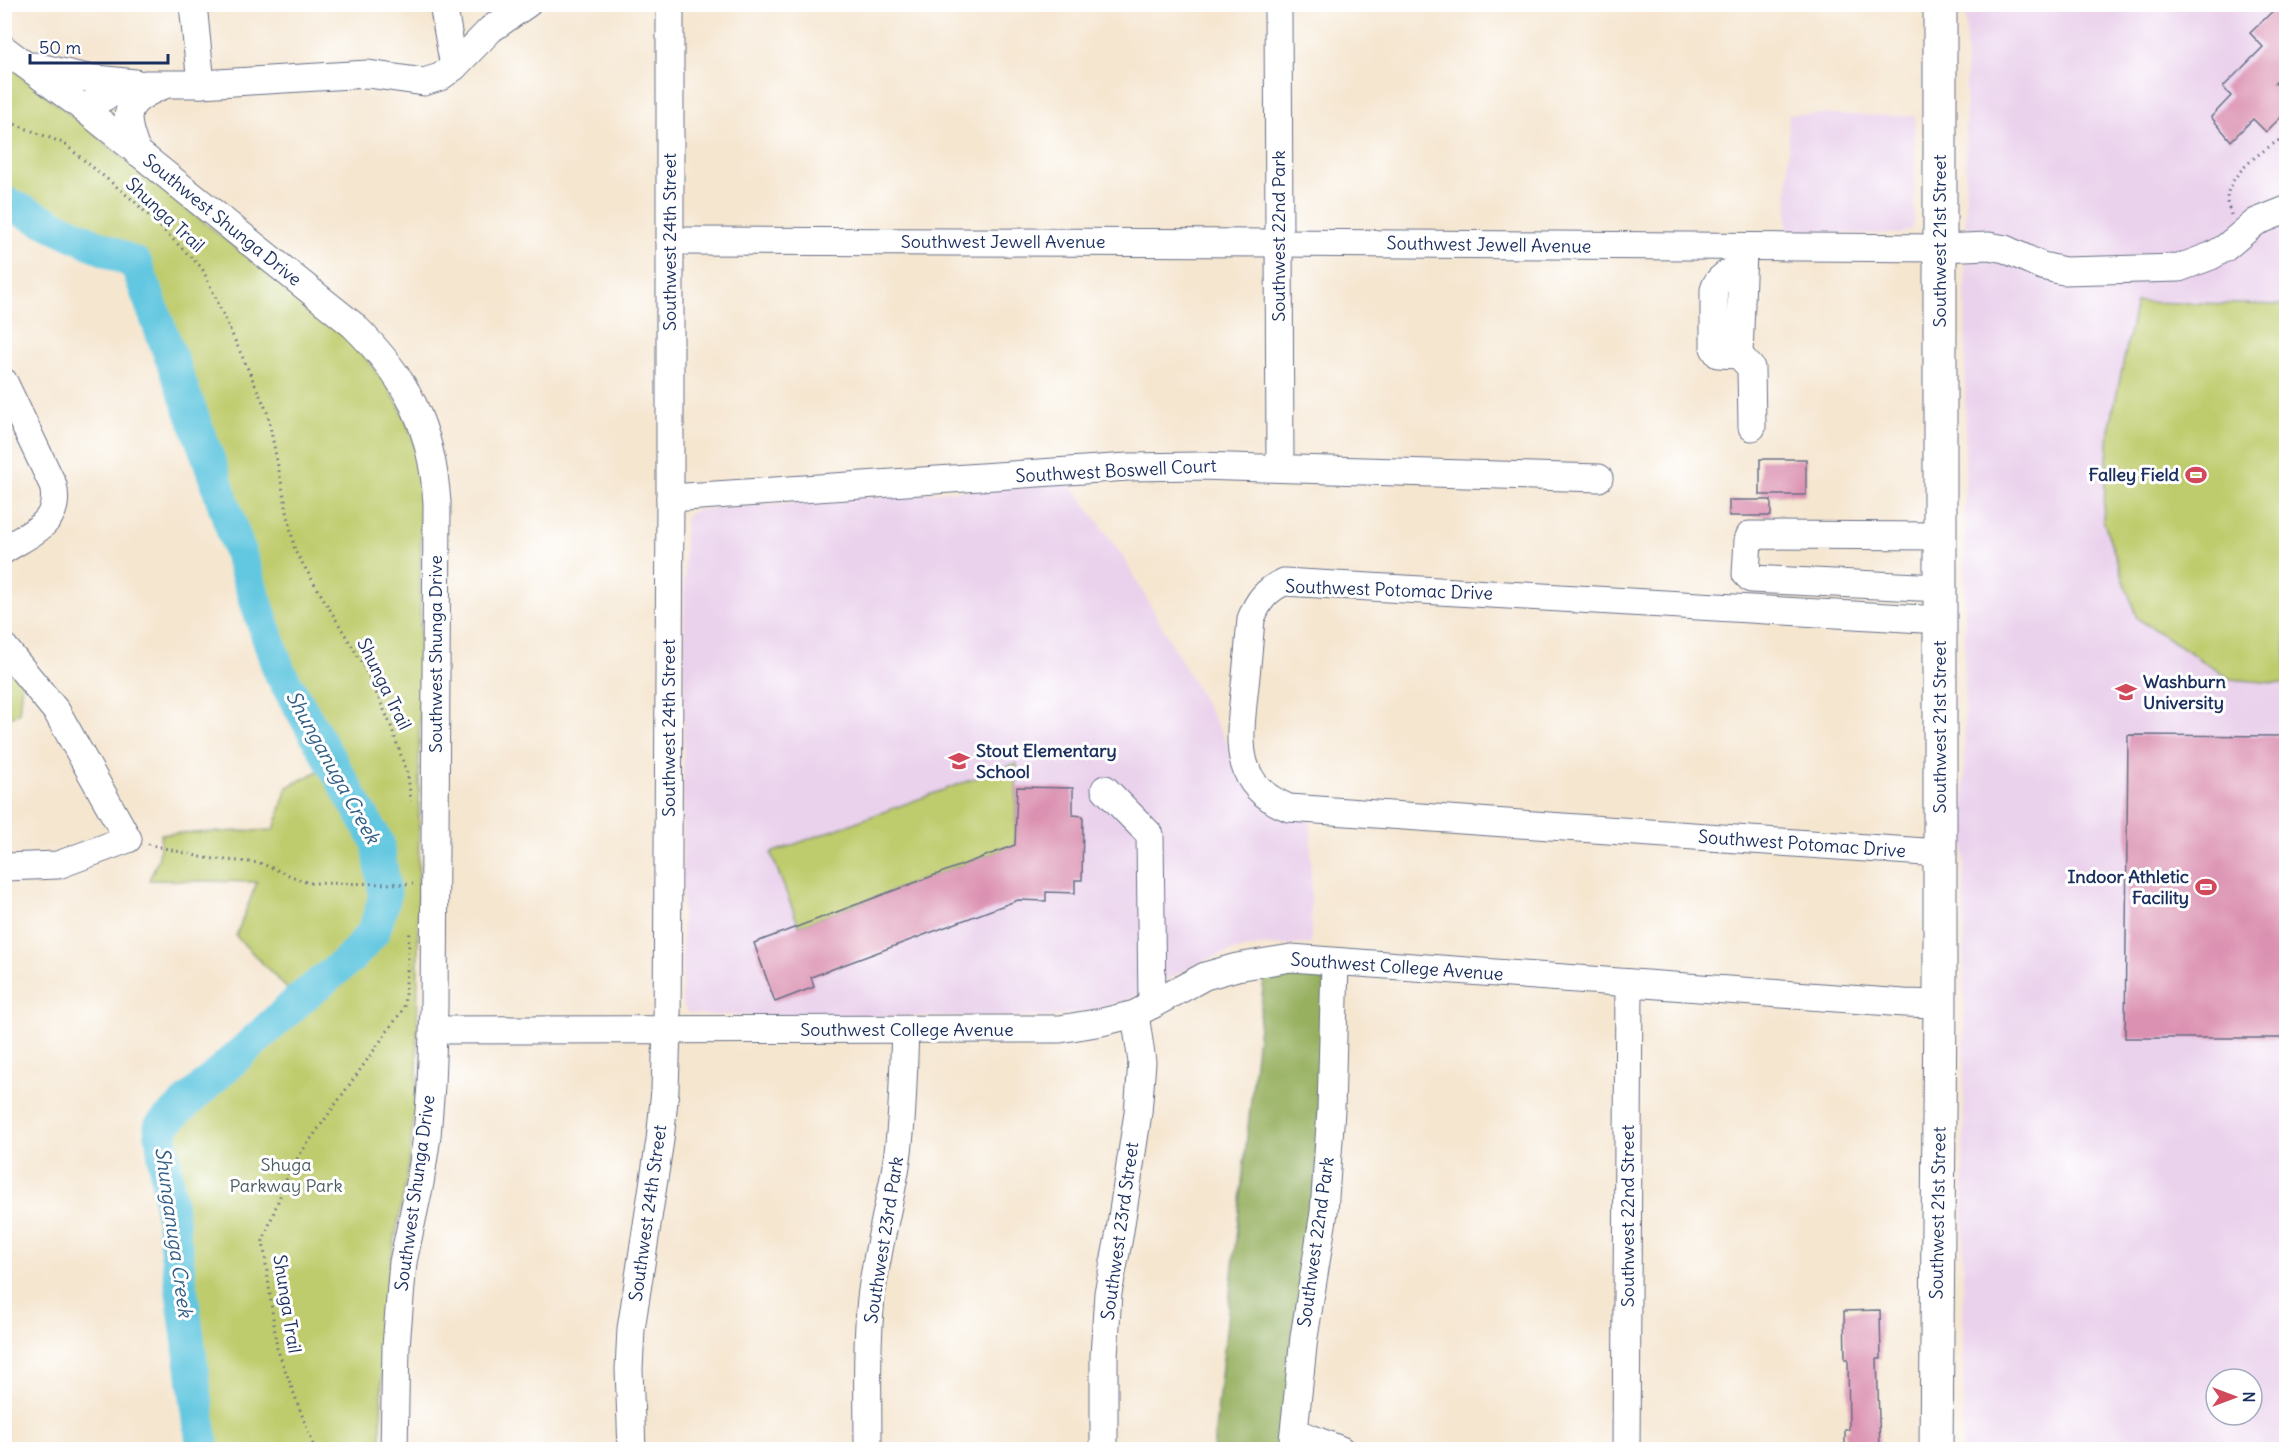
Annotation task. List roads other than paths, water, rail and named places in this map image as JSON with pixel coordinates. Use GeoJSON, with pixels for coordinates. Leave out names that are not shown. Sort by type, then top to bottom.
{"type":"FeatureCollection","features":[{"type":"Feature","properties":{"kind":"main road","name":"Southwest 21st Street"},"geometry":{"type":"LineString","coordinates":[[1936,1449],[1940,1004],[1940,4]]}},
{"type":"Feature","properties":{"kind":"street"},"geometry":{"type":"LineString","coordinates":[[193,4],[201,84]]}},
{"type":"Feature","properties":{"kind":"street"},"geometry":{"type":"LineString","coordinates":[[443,4],[454,68]]}},
{"type":"Feature","properties":{"kind":"street"},"geometry":{"type":"LineString","coordinates":[[13,56],[87,78],[156,84],[201,84],[368,74],[424,82],[440,77],[454,68],[491,29],[527,4]]}},
{"type":"Feature","properties":{"kind":"street","name":"Southwest 24th Street"},"geometry":{"type":"LineString","coordinates":[[632,1449],[629,1369],[631,1329],[660,1140],[665,1090],[667,1028],[670,4]]}},
{"type":"Feature","properties":{"kind":"street","name":"Southwest 22nd Park"},"geometry":{"type":"LineString","coordinates":[[1278,4],[1280,468]]}},
{"type":"Feature","properties":{"kind":"street","name":"Southwest Shunga Drive"},"geometry":{"type":"LineString","coordinates":[[13,56],[83,108],[353,325],[378,349],[409,394],[433,460],[437,503],[434,1030],[428,1136],[403,1262],[396,1346],[394,1449]]}},
{"type":"Feature","properties":{"kind":"street"},"geometry":{"type":"LineString","coordinates":[[83,108],[115,92],[156,84]]}},
{"type":"Feature","properties":{"kind":"street"},"geometry":{"type":"LineString","coordinates":[[137,152],[128,130],[127,121],[130,110],[135,100],[156,84]]}},
{"type":"Feature","properties":{"kind":"street","name":"Southwest Jewell Avenue"},"geometry":{"type":"LineString","coordinates":[[670,241],[1278,243],[1742,257],[1989,246],[2005,249],[2042,266],[2064,271],[2164,270],[2195,264],[2225,248],[2256,222],[2286,210]]}},
{"type":"Feature","properties":{"kind":"street"},"geometry":{"type":"LineString","coordinates":[[1742,257],[1739,355],[1751,368],[1752,427]]}},
{"type":"Feature","properties":{"kind":"street"},"geometry":{"type":"LineString","coordinates":[[4,382],[53,485],[56,498],[54,511],[46,523],[4,550]]}},
{"type":"Feature","properties":{"kind":"street","name":"Southwest Boswell Court"},"geometry":{"type":"LineString","coordinates":[[670,498],[1128,467],[1199,466],[1599,478]]}},
{"type":"Feature","properties":{"kind":"street"},"geometry":{"type":"LineString","coordinates":[[1940,536],[1750,535],[1746,574],[1751,579],[1940,604]]}},
{"type":"Feature","properties":{"kind":"street","name":"Southwest Potomac Drive"},"geometry":{"type":"LineString","coordinates":[[1940,604],[1284,582],[1264,594],[1257,603],[1251,619],[1240,739],[1244,764],[1254,784],[1270,799],[1289,808],[1940,853]]}},
{"type":"Feature","properties":{"kind":"street"},"geometry":{"type":"LineString","coordinates":[[4,647],[57,712],[128,839],[58,865],[4,867]]}},
{"type":"Feature","properties":{"kind":"street","name":"Southwest 23rd Street"},"geometry":{"type":"LineString","coordinates":[[1104,1449],[1104,1356],[1108,1293],[1136,1124],[1142,1062],[1150,835],[1105,789]]}},
{"type":"Feature","properties":{"kind":"street","name":"Southwest College Avenue"},"geometry":{"type":"LineString","coordinates":[[434,1030],[1060,1029],[1092,1025],[1143,1010],[1205,976],[1237,967],[1291,958],[1940,1004]]}},
{"type":"Feature","properties":{"kind":"street","name":"Southwest 22nd Park"},"geometry":{"type":"LineString","coordinates":[[1293,1441],[1304,1337],[1324,1212],[1331,1110],[1335,962]]}},
{"type":"Feature","properties":{"kind":"street","name":"Southwest 22nd Street"},"geometry":{"type":"LineString","coordinates":[[1626,1449],[1629,983]]}},
{"type":"Feature","properties":{"kind":"street","name":"Southwest 23rd Park"},"geometry":{"type":"LineString","coordinates":[[868,1449],[868,1341],[871,1298],[895,1171],[901,1121],[905,1030]]}},
{"type":"Feature","properties":{"kind":"street"},"geometry":{"type":"LineString","coordinates":[[1293,1441],[1341,1449]]}},
{"type":"Feature","properties":{"kind":"waterway","name":"Shunganuga Creek"},"geometry":{"type":"LineString","coordinates":[[4,202],[136,264],[209,460],[279,671],[378,843],[385,896],[374,931],[352,957],[299,1000],[160,1127],[203,1450]]}},
{"type":"Feature","properties":{"kind":"place","name":"Falley Field"},"geometry":{"type":"Point","coordinates":[2196,475]}},
{"type":"Feature","properties":{"kind":"place","name":"Washburn University"},"geometry":{"type":"Point","coordinates":[2126,692]}},
{"type":"Feature","properties":{"kind":"place","name":"Stout Elementary School"},"geometry":{"type":"Point","coordinates":[959,761]}},
{"type":"Feature","properties":{"kind":"place","name":"Indoor Athletic Facility"},"geometry":{"type":"Point","coordinates":[2206,887]}},
{"type":"Feature","properties":{"kind":"park label","name":"Shuga Parkway Park"},"geometry":{"type":"Point","coordinates":[286,1175]}}]}
